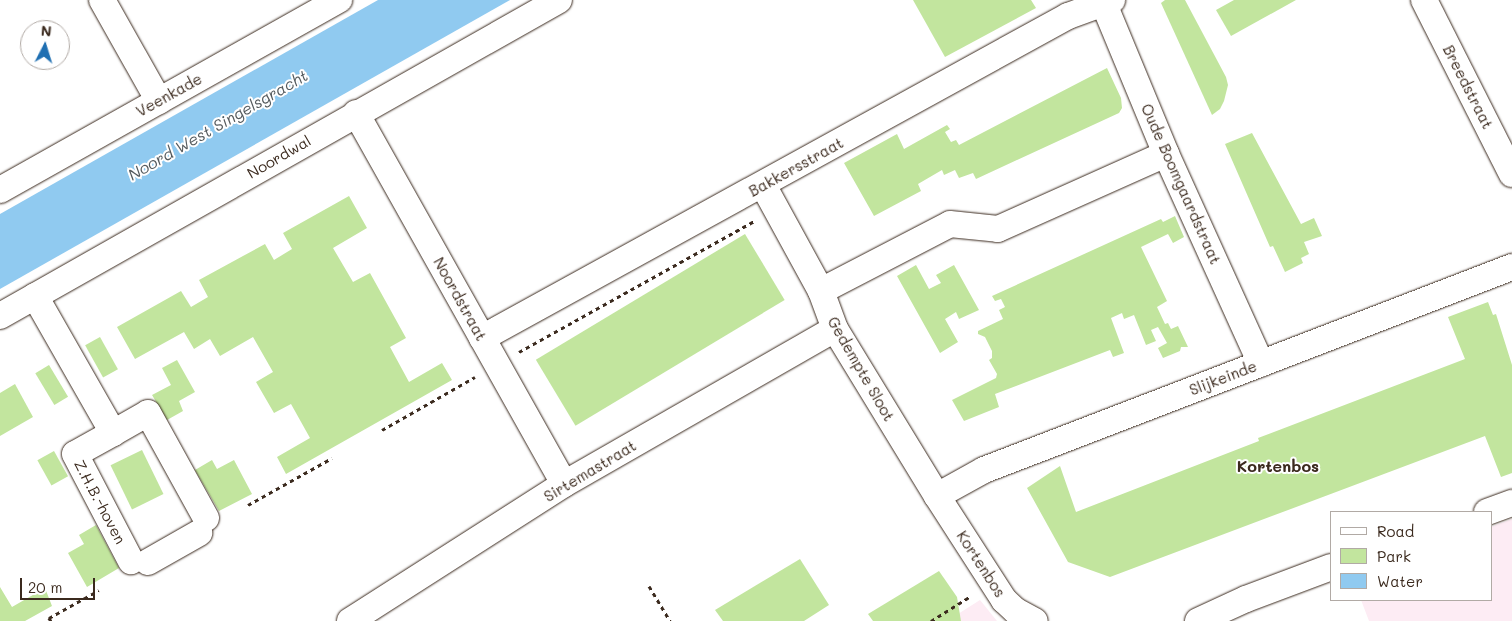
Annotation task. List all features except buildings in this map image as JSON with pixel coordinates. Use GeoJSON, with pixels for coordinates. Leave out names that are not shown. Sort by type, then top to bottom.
{"type":"FeatureCollection","features":[{"type":"Feature","properties":{"kind":"street"},"geometry":{"type":"LineString","coordinates":[[102,0],[159,100]]}},
{"type":"Feature","properties":{"kind":"street","name":"Veenkade"},"geometry":{"type":"LineString","coordinates":[[0,190],[339,0]]}},
{"type":"Feature","properties":{"kind":"street","name":"Noordwal"},"geometry":{"type":"LineString","coordinates":[[0,316],[356,113],[559,0]]}},
{"type":"Feature","properties":{"kind":"street","name":"Breedstraat"},"geometry":{"type":"LineString","coordinates":[[1424,0],[1512,174]]}},
{"type":"Feature","properties":{"kind":"street","name":"Oude Boomgaardstraat"},"geometry":{"type":"LineString","coordinates":[[1108,2],[1166,154],[1261,363]]}},
{"type":"Feature","properties":{"kind":"street","name":"Bakkersstraat"},"geometry":{"type":"LineString","coordinates":[[482,338],[1068,16],[1108,2]]}},
{"type":"Feature","properties":{"kind":"street","name":"Noordstraat"},"geometry":{"type":"LineString","coordinates":[[356,113],[564,484]]}},
{"type":"Feature","properties":{"kind":"street"},"geometry":{"type":"LineString","coordinates":[[821,291],[950,224],[998,229],[1166,154]]}},
{"type":"Feature","properties":{"kind":"street","name":"Gedempte Sloot"},"geometry":{"type":"LineString","coordinates":[[763,185],[821,291],[835,329],[937,496]]}},
{"type":"Feature","properties":{"kind":"street","name":"Slijkeinde"},"geometry":{"type":"LineString","coordinates":[[937,496],[984,470],[1512,267]]}},
{"type":"Feature","properties":{"kind":"street"},"geometry":{"type":"LineString","coordinates":[[35,296],[112,433]]}},
{"type":"Feature","properties":{"kind":"street","name":"Sirtemastraat"},"geometry":{"type":"LineString","coordinates":[[350,621],[564,484],[835,329]]}},
{"type":"Feature","properties":{"kind":"street","name":"Z.H.B.-hoven"},"geometry":{"type":"LineString","coordinates":[[148,413],[203,526],[140,561],[75,454],[112,433],[148,413]]}},
{"type":"Feature","properties":{"kind":"street","name":"Kortenbos"},"geometry":{"type":"LineString","coordinates":[[937,496],[1004,600],[1016,611],[1035,621]]}},
{"type":"Feature","properties":{"kind":"street"},"geometry":{"type":"LineString","coordinates":[[1490,511],[1512,503]]}},
{"type":"Feature","properties":{"kind":"street"},"geometry":{"type":"LineString","coordinates":[[1198,621],[1246,599],[1330,568]]}},
{"type":"Feature","properties":{"kind":"path"},"geometry":{"type":"LineString","coordinates":[[382,430],[776,209]]}},
{"type":"Feature","properties":{"kind":"path"},"geometry":{"type":"LineString","coordinates":[[248,505],[332,458]]}},
{"type":"Feature","properties":{"kind":"path"},"geometry":{"type":"LineString","coordinates":[[931,621],[992,583]]}},
{"type":"Feature","properties":{"kind":"path"},"geometry":{"type":"LineString","coordinates":[[649,586],[670,621]]}},
{"type":"Feature","properties":{"kind":"path"},"geometry":{"type":"LineString","coordinates":[[51,621],[49,618],[98,590]]}},
{"type":"Feature","properties":{"kind":"shaded area"},"geometry":{"type":"Polygon","coordinates":[[[1512,519],[1512,621],[1369,621],[1361,601],[1492,601],[1492,527],[1512,519]]]}},
{"type":"Feature","properties":{"kind":"shaded area"},"geometry":{"type":"Polygon","coordinates":[[[980,600],[997,621],[947,621],[980,600]]]}},
{"type":"Feature","properties":{"kind":"green space"},"geometry":{"type":"Polygon","coordinates":[[[913,0],[1031,0],[1036,8],[945,57],[913,0]]]}},
{"type":"Feature","properties":{"kind":"green space"},"geometry":{"type":"Polygon","coordinates":[[[1165,0],[1185,0],[1226,77],[1228,85],[1224,101],[1220,109],[1212,115],[1161,3],[1165,0]]]}},
{"type":"Feature","properties":{"kind":"green space"},"geometry":{"type":"Polygon","coordinates":[[[1234,0],[1296,0],[1231,36],[1216,10],[1234,0]]]}},
{"type":"Feature","properties":{"kind":"green space"},"geometry":{"type":"Polygon","coordinates":[[[1107,68],[1121,98],[1122,108],[1119,113],[976,179],[973,173],[959,178],[955,170],[944,175],[942,170],[918,184],[921,191],[874,216],[844,163],[897,134],[904,149],[947,125],[950,129],[945,132],[951,142],[956,140],[959,145],[1107,68]]]}},
{"type":"Feature","properties":{"kind":"green space"},"geometry":{"type":"Polygon","coordinates":[[[1252,133],[1301,224],[1314,218],[1322,236],[1304,242],[1309,254],[1301,258],[1303,263],[1285,272],[1273,246],[1270,247],[1225,144],[1252,133]]]}},
{"type":"Feature","properties":{"kind":"green space"},"geometry":{"type":"Polygon","coordinates":[[[349,196],[367,228],[333,248],[353,282],[370,273],[406,338],[390,347],[409,382],[442,363],[452,380],[286,474],[277,457],[310,438],[291,404],[274,413],[256,382],[273,372],[253,337],[220,356],[210,339],[194,349],[184,332],[135,359],[117,327],[181,291],[191,307],[208,297],[199,280],[265,244],[274,260],[292,249],[283,233],[349,196]]]}},
{"type":"Feature","properties":{"kind":"green space"},"geometry":{"type":"Polygon","coordinates":[[[1175,216],[1184,237],[1173,243],[1168,234],[1141,247],[1167,301],[1157,307],[1165,324],[1168,323],[1171,329],[1178,326],[1188,347],[1181,347],[1180,351],[1163,358],[1158,348],[1167,343],[1158,327],[1151,330],[1156,341],[1146,345],[1134,315],[1124,319],[1122,313],[1111,318],[1124,353],[1113,357],[1110,350],[995,394],[999,407],[964,421],[952,400],[996,378],[997,374],[989,360],[992,358],[992,351],[985,337],[978,334],[978,331],[1003,319],[999,310],[1005,307],[1001,299],[995,301],[992,296],[1161,219],[1163,222],[1175,216]]]}},
{"type":"Feature","properties":{"kind":"green space"},"geometry":{"type":"Polygon","coordinates":[[[745,234],[785,300],[576,426],[536,360],[745,234]]]}},
{"type":"Feature","properties":{"kind":"green space"},"geometry":{"type":"Polygon","coordinates":[[[916,265],[929,289],[941,283],[936,275],[954,265],[979,310],[959,319],[956,312],[945,319],[958,342],[940,353],[897,276],[916,265]]]}},
{"type":"Feature","properties":{"kind":"green space"},"geometry":{"type":"Polygon","coordinates":[[[1488,302],[1493,315],[1496,314],[1512,365],[1512,473],[1501,477],[1485,436],[1110,577],[1068,562],[1027,488],[1060,466],[1076,512],[1259,441],[1258,438],[1465,359],[1448,317],[1488,302]]]}},
{"type":"Feature","properties":{"kind":"green space"},"geometry":{"type":"Polygon","coordinates":[[[100,337],[118,369],[103,378],[85,345],[100,337]]]}},
{"type":"Feature","properties":{"kind":"green space"},"geometry":{"type":"Polygon","coordinates":[[[177,360],[195,392],[179,401],[183,411],[167,420],[152,395],[171,385],[162,368],[177,360]]]}},
{"type":"Feature","properties":{"kind":"green space"},"geometry":{"type":"Polygon","coordinates":[[[49,365],[68,397],[54,405],[35,373],[49,365]]]}},
{"type":"Feature","properties":{"kind":"green space"},"geometry":{"type":"Polygon","coordinates":[[[15,384],[33,417],[0,436],[0,393],[15,384]]]}},
{"type":"Feature","properties":{"kind":"green space"},"geometry":{"type":"Polygon","coordinates":[[[142,450],[163,494],[132,509],[111,465],[142,450]]]}},
{"type":"Feature","properties":{"kind":"green space"},"geometry":{"type":"Polygon","coordinates":[[[54,451],[68,476],[51,486],[37,460],[54,451]]]}},
{"type":"Feature","properties":{"kind":"green space"},"geometry":{"type":"Polygon","coordinates":[[[212,460],[217,469],[234,460],[252,494],[219,511],[195,470],[212,460]]]}},
{"type":"Feature","properties":{"kind":"green space"},"geometry":{"type":"Polygon","coordinates":[[[96,525],[119,568],[87,587],[68,553],[84,544],[79,535],[96,525]]]}},
{"type":"Feature","properties":{"kind":"green space"},"geometry":{"type":"Polygon","coordinates":[[[800,559],[829,605],[804,621],[723,621],[715,610],[800,559]]]}},
{"type":"Feature","properties":{"kind":"green space"},"geometry":{"type":"Polygon","coordinates":[[[939,571],[957,597],[961,621],[873,621],[868,614],[939,571]]]}},
{"type":"Feature","properties":{"kind":"green space"},"geometry":{"type":"Polygon","coordinates":[[[0,587],[12,607],[45,588],[52,606],[25,621],[0,621],[0,587]]]}},
{"type":"Feature","properties":{"kind":"water","name":"Noord West Singelsgracht"},"geometry":{"type":"Polygon","coordinates":[[[378,0],[510,0],[0,289],[0,214],[378,0]]]}},
{"type":"Feature","properties":{"kind":"district","name":"Kortenbos"},"geometry":{"type":"Point","coordinates":[1278,466]}}]}
